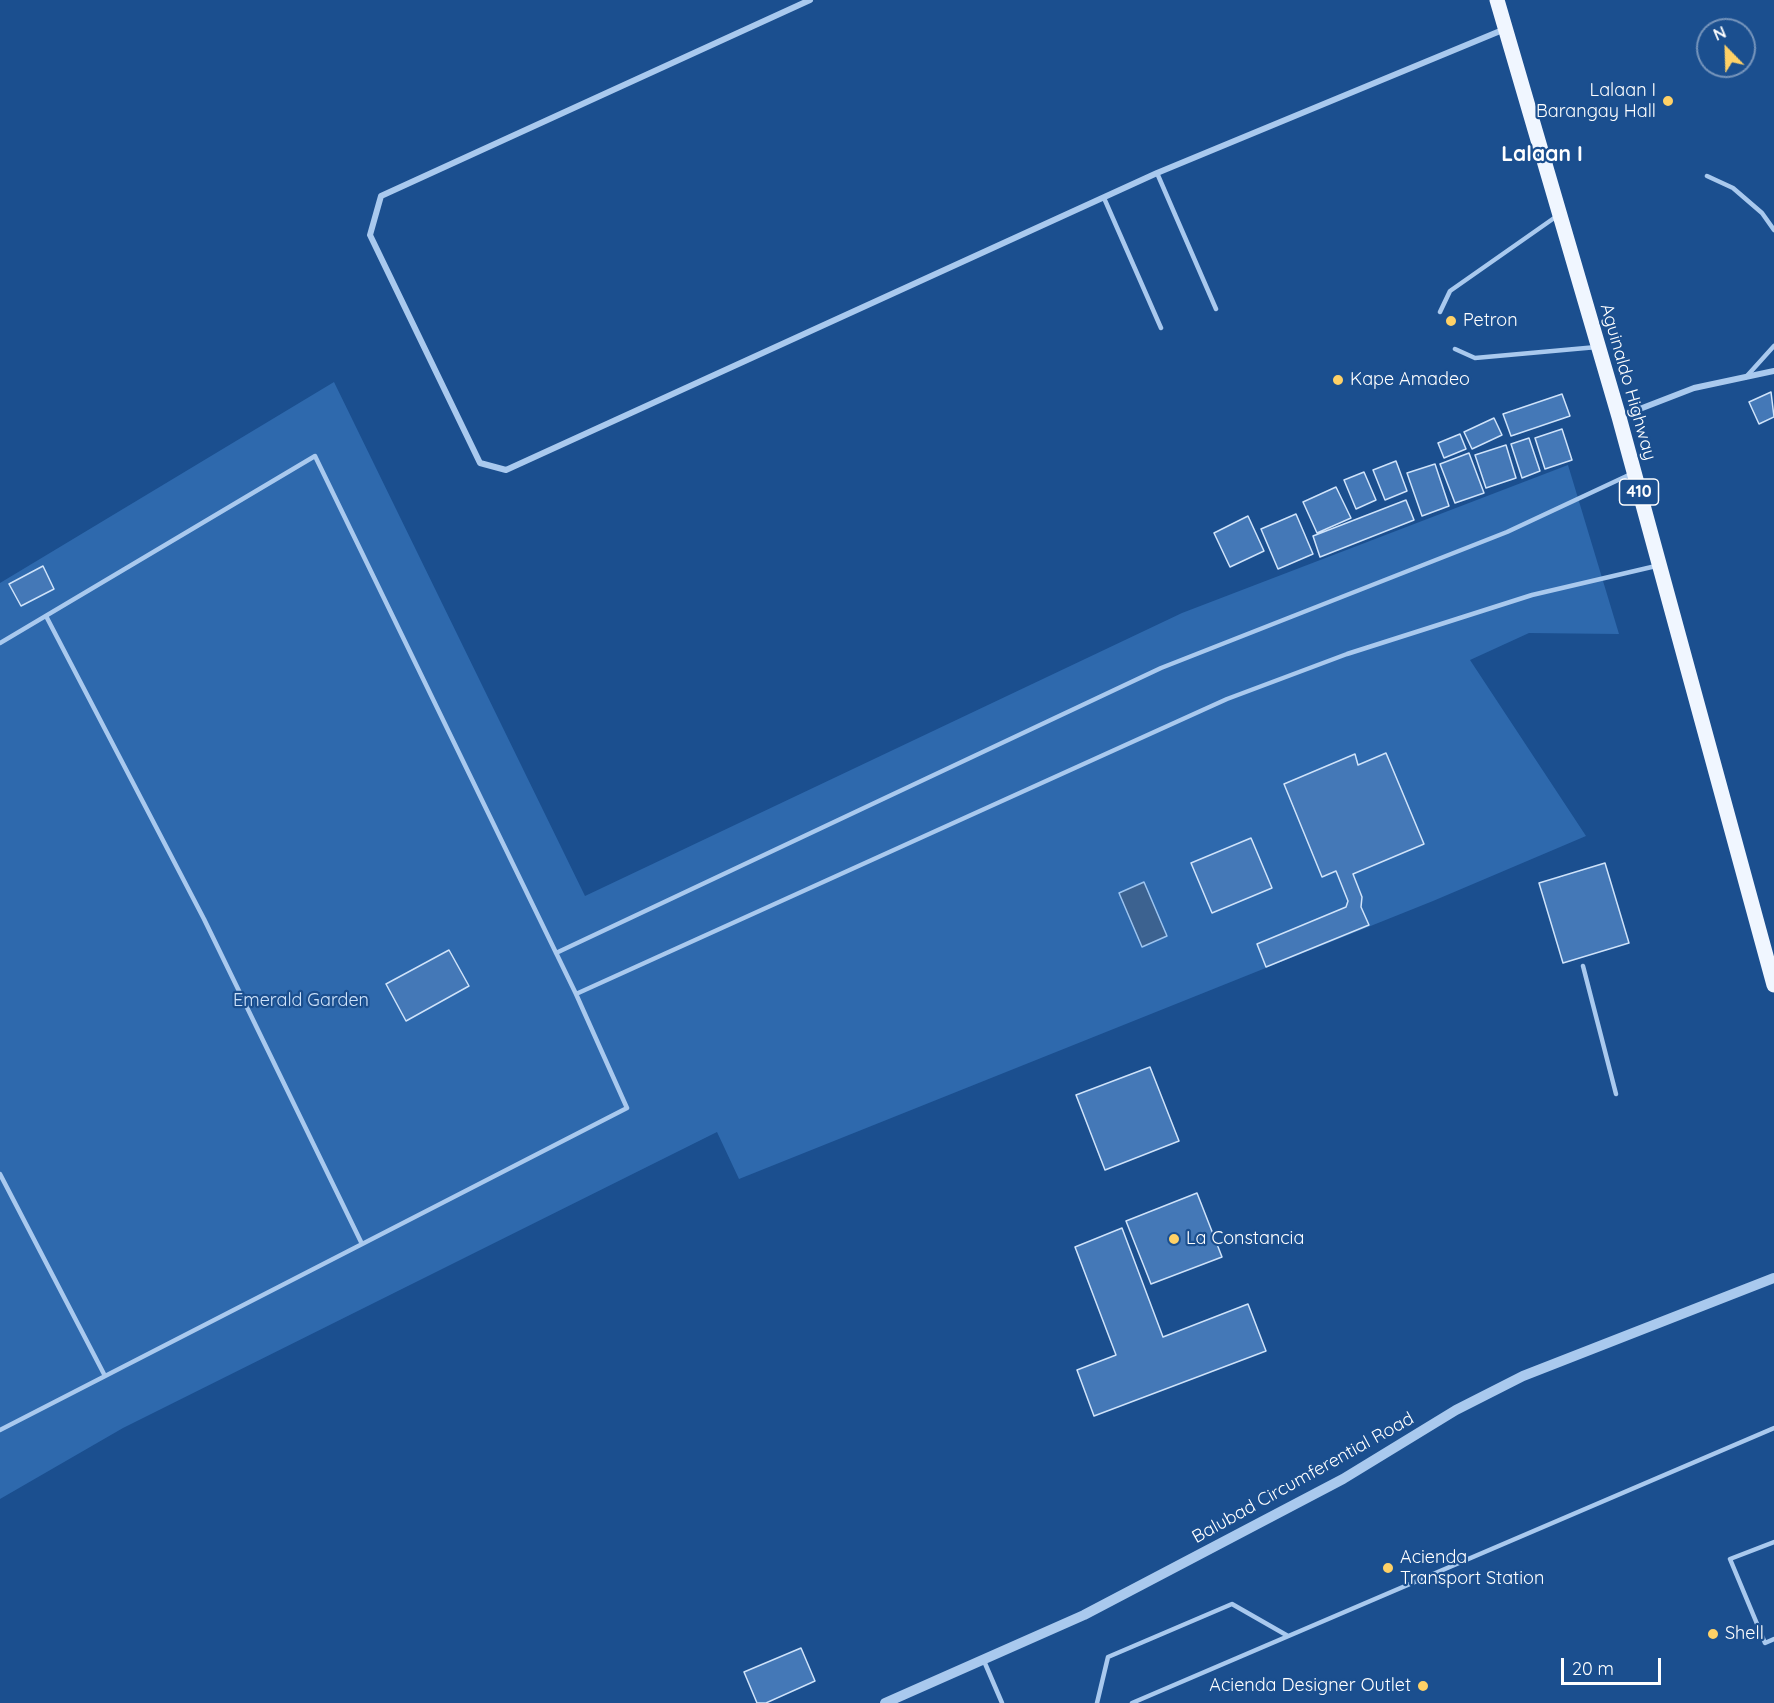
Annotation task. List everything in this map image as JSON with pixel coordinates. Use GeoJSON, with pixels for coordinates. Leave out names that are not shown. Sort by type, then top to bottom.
{"type":"FeatureCollection","features":[{"type":"Feature","properties":{"kind":"main road","name":"Aguinaldo Highway"},"geometry":{"type":"LineString","coordinates":[[1497,0],[1619,417],[1774,985]]}},
{"type":"Feature","properties":{"kind":"street"},"geometry":{"type":"LineString","coordinates":[[810,0],[381,196],[370,235],[480,463],[506,470],[1157,173],[1506,29]]}},
{"type":"Feature","properties":{"kind":"street"},"geometry":{"type":"LineString","coordinates":[[1619,417],[1694,388],[1774,370]]}},
{"type":"Feature","properties":{"kind":"street","name":"Balubad Circumferential Road"},"geometry":{"type":"LineString","coordinates":[[885,1703],[1095,1610],[1343,1479],[1456,1410],[1523,1376],[1774,1278]]}},
{"type":"Feature","properties":{"kind":"lane"},"geometry":{"type":"LineString","coordinates":[[1157,173],[1216,309]]}},
{"type":"Feature","properties":{"kind":"lane"},"geometry":{"type":"LineString","coordinates":[[1707,176],[1733,188],[1762,213],[1774,230]]}},
{"type":"Feature","properties":{"kind":"lane"},"geometry":{"type":"LineString","coordinates":[[1104,198],[1161,328]]}},
{"type":"Feature","properties":{"kind":"lane"},"geometry":{"type":"LineString","coordinates":[[1440,312],[1450,291],[1559,214]]}},
{"type":"Feature","properties":{"kind":"lane"},"geometry":{"type":"LineString","coordinates":[[1746,376],[1774,346]]}},
{"type":"Feature","properties":{"kind":"lane"},"geometry":{"type":"LineString","coordinates":[[1455,349],[1475,358],[1597,347]]}},
{"type":"Feature","properties":{"kind":"lane"},"geometry":{"type":"LineString","coordinates":[[0,643],[315,456],[576,994],[627,1108],[0,1430]]}},
{"type":"Feature","properties":{"kind":"lane"},"geometry":{"type":"LineString","coordinates":[[556,953],[1161,668],[1507,532],[1634,473]]}},
{"type":"Feature","properties":{"kind":"lane"},"geometry":{"type":"LineString","coordinates":[[576,994],[1227,699],[1347,654],[1532,595],[1658,565]]}},
{"type":"Feature","properties":{"kind":"lane"},"geometry":{"type":"LineString","coordinates":[[46,616],[204,918],[362,1244]]}},
{"type":"Feature","properties":{"kind":"lane"},"geometry":{"type":"LineString","coordinates":[[1583,966],[1616,1094]]}},
{"type":"Feature","properties":{"kind":"lane"},"geometry":{"type":"LineString","coordinates":[[0,1174],[105,1376]]}},
{"type":"Feature","properties":{"kind":"lane"},"geometry":{"type":"LineString","coordinates":[[1132,1703],[1774,1428]]}},
{"type":"Feature","properties":{"kind":"lane"},"geometry":{"type":"LineString","coordinates":[[1774,1542],[1731,1560],[1765,1643],[1774,1640]]}},
{"type":"Feature","properties":{"kind":"lane"},"geometry":{"type":"LineString","coordinates":[[1096,1703],[1108,1657],[1232,1604],[1288,1636]]}},
{"type":"Feature","properties":{"kind":"lane"},"geometry":{"type":"LineString","coordinates":[[983,1660],[1002,1703]]}},
{"type":"Feature","properties":{"kind":"green space","name":"Emerald Garden"},"geometry":{"type":"Polygon","coordinates":[[[334,382],[585,896],[1182,613],[1568,465],[1619,634],[1529,633],[1470,660],[1586,836],[1433,901],[739,1179],[717,1132],[123,1428],[0,1499],[0,583],[334,382]]]}},
{"type":"Feature","properties":{"kind":"shaded area"},"geometry":{"type":"Polygon","coordinates":[[[1144,882],[1167,936],[1142,947],[1119,893],[1144,882]]]}},
{"type":"Feature","properties":{"kind":"building"},"geometry":{"type":"Polygon","coordinates":[[[1771,392],[1774,417],[1759,424],[1749,402],[1771,392]]]}},
{"type":"Feature","properties":{"kind":"building"},"geometry":{"type":"Polygon","coordinates":[[[1562,394],[1570,416],[1511,436],[1503,414],[1562,394]]]}},
{"type":"Feature","properties":{"kind":"building"},"geometry":{"type":"Polygon","coordinates":[[[1494,418],[1502,435],[1472,449],[1464,432],[1494,418]]]}},
{"type":"Feature","properties":{"kind":"building"},"geometry":{"type":"Polygon","coordinates":[[[1562,429],[1572,460],[1545,469],[1535,438],[1562,429]]]}},
{"type":"Feature","properties":{"kind":"building"},"geometry":{"type":"Polygon","coordinates":[[[1460,434],[1466,449],[1444,458],[1438,443],[1460,434]]]}},
{"type":"Feature","properties":{"kind":"building"},"geometry":{"type":"Polygon","coordinates":[[[1529,438],[1540,471],[1522,478],[1511,444],[1529,438]]]}},
{"type":"Feature","properties":{"kind":"building"},"geometry":{"type":"Polygon","coordinates":[[[1506,445],[1516,478],[1486,488],[1475,455],[1506,445]]]}},
{"type":"Feature","properties":{"kind":"building"},"geometry":{"type":"Polygon","coordinates":[[[1469,453],[1484,493],[1455,503],[1440,464],[1469,453]]]}},
{"type":"Feature","properties":{"kind":"building"},"geometry":{"type":"Polygon","coordinates":[[[1396,461],[1407,491],[1385,500],[1373,470],[1396,461]]]}},
{"type":"Feature","properties":{"kind":"building"},"geometry":{"type":"Polygon","coordinates":[[[1435,464],[1449,506],[1422,516],[1407,473],[1435,464]]]}},
{"type":"Feature","properties":{"kind":"building"},"geometry":{"type":"Polygon","coordinates":[[[1364,472],[1376,500],[1356,509],[1344,480],[1364,472]]]}},
{"type":"Feature","properties":{"kind":"building"},"geometry":{"type":"Polygon","coordinates":[[[1336,487],[1351,518],[1317,533],[1303,502],[1336,487]]]}},
{"type":"Feature","properties":{"kind":"building"},"geometry":{"type":"Polygon","coordinates":[[[1406,500],[1414,520],[1320,557],[1313,536],[1406,500]]]}},
{"type":"Feature","properties":{"kind":"building"},"geometry":{"type":"Polygon","coordinates":[[[1296,514],[1313,554],[1278,569],[1261,529],[1296,514]]]}},
{"type":"Feature","properties":{"kind":"building"},"geometry":{"type":"Polygon","coordinates":[[[1248,516],[1264,551],[1230,567],[1214,533],[1248,516]]]}},
{"type":"Feature","properties":{"kind":"building"},"geometry":{"type":"Polygon","coordinates":[[[43,566],[54,589],[21,606],[9,584],[43,566]]]}},
{"type":"Feature","properties":{"kind":"building"},"geometry":{"type":"Polygon","coordinates":[[[1386,753],[1424,844],[1353,874],[1362,897],[1361,907],[1369,925],[1266,967],[1257,944],[1346,907],[1348,901],[1336,871],[1322,877],[1284,784],[1355,754],[1358,765],[1386,753]]]}},
{"type":"Feature","properties":{"kind":"building"},"geometry":{"type":"Polygon","coordinates":[[[1251,838],[1272,888],[1212,913],[1191,863],[1251,838]]]}},
{"type":"Feature","properties":{"kind":"building"},"geometry":{"type":"Polygon","coordinates":[[[1605,863],[1629,943],[1563,963],[1539,883],[1605,863]]]}},
{"type":"Feature","properties":{"kind":"building"},"geometry":{"type":"Polygon","coordinates":[[[449,950],[469,986],[406,1021],[386,984],[449,950]]]}},
{"type":"Feature","properties":{"kind":"building"},"geometry":{"type":"Polygon","coordinates":[[[1150,1067],[1179,1141],[1105,1170],[1076,1095],[1150,1067]]]}},
{"type":"Feature","properties":{"kind":"building","name":"La Constancia"},"geometry":{"type":"Polygon","coordinates":[[[1197,1193],[1222,1257],[1151,1284],[1126,1221],[1197,1193]]]}},
{"type":"Feature","properties":{"kind":"building"},"geometry":{"type":"Polygon","coordinates":[[[1122,1228],[1163,1337],[1248,1304],[1266,1351],[1094,1416],[1077,1370],[1116,1355],[1075,1247],[1122,1228]]]}},
{"type":"Feature","properties":{"kind":"building"},"geometry":{"type":"Polygon","coordinates":[[[801,1648],[815,1681],[766,1703],[757,1703],[744,1672],[801,1648]]]}},
{"type":"Feature","properties":{"kind":"place","name":"Lalaan I Barangay Hall"},"geometry":{"type":"Point","coordinates":[1668,101]}},
{"type":"Feature","properties":{"kind":"place","name":"Petron"},"geometry":{"type":"Point","coordinates":[1451,321]}},
{"type":"Feature","properties":{"kind":"place","name":"Kape Amadeo"},"geometry":{"type":"Point","coordinates":[1338,380]}},
{"type":"Feature","properties":{"kind":"place","name":"La Constancia"},"geometry":{"type":"Point","coordinates":[1174,1239]}},
{"type":"Feature","properties":{"kind":"place","name":"Acienda Transport Station"},"geometry":{"type":"Point","coordinates":[1388,1568]}},
{"type":"Feature","properties":{"kind":"place","name":"Shell"},"geometry":{"type":"Point","coordinates":[1713,1634]}},
{"type":"Feature","properties":{"kind":"place","name":"Acienda Designer Outlet"},"geometry":{"type":"Point","coordinates":[1423,1686]}},
{"type":"Feature","properties":{"kind":"district","name":"Lalaan I"},"geometry":{"type":"Point","coordinates":[1542,155]}}]}
